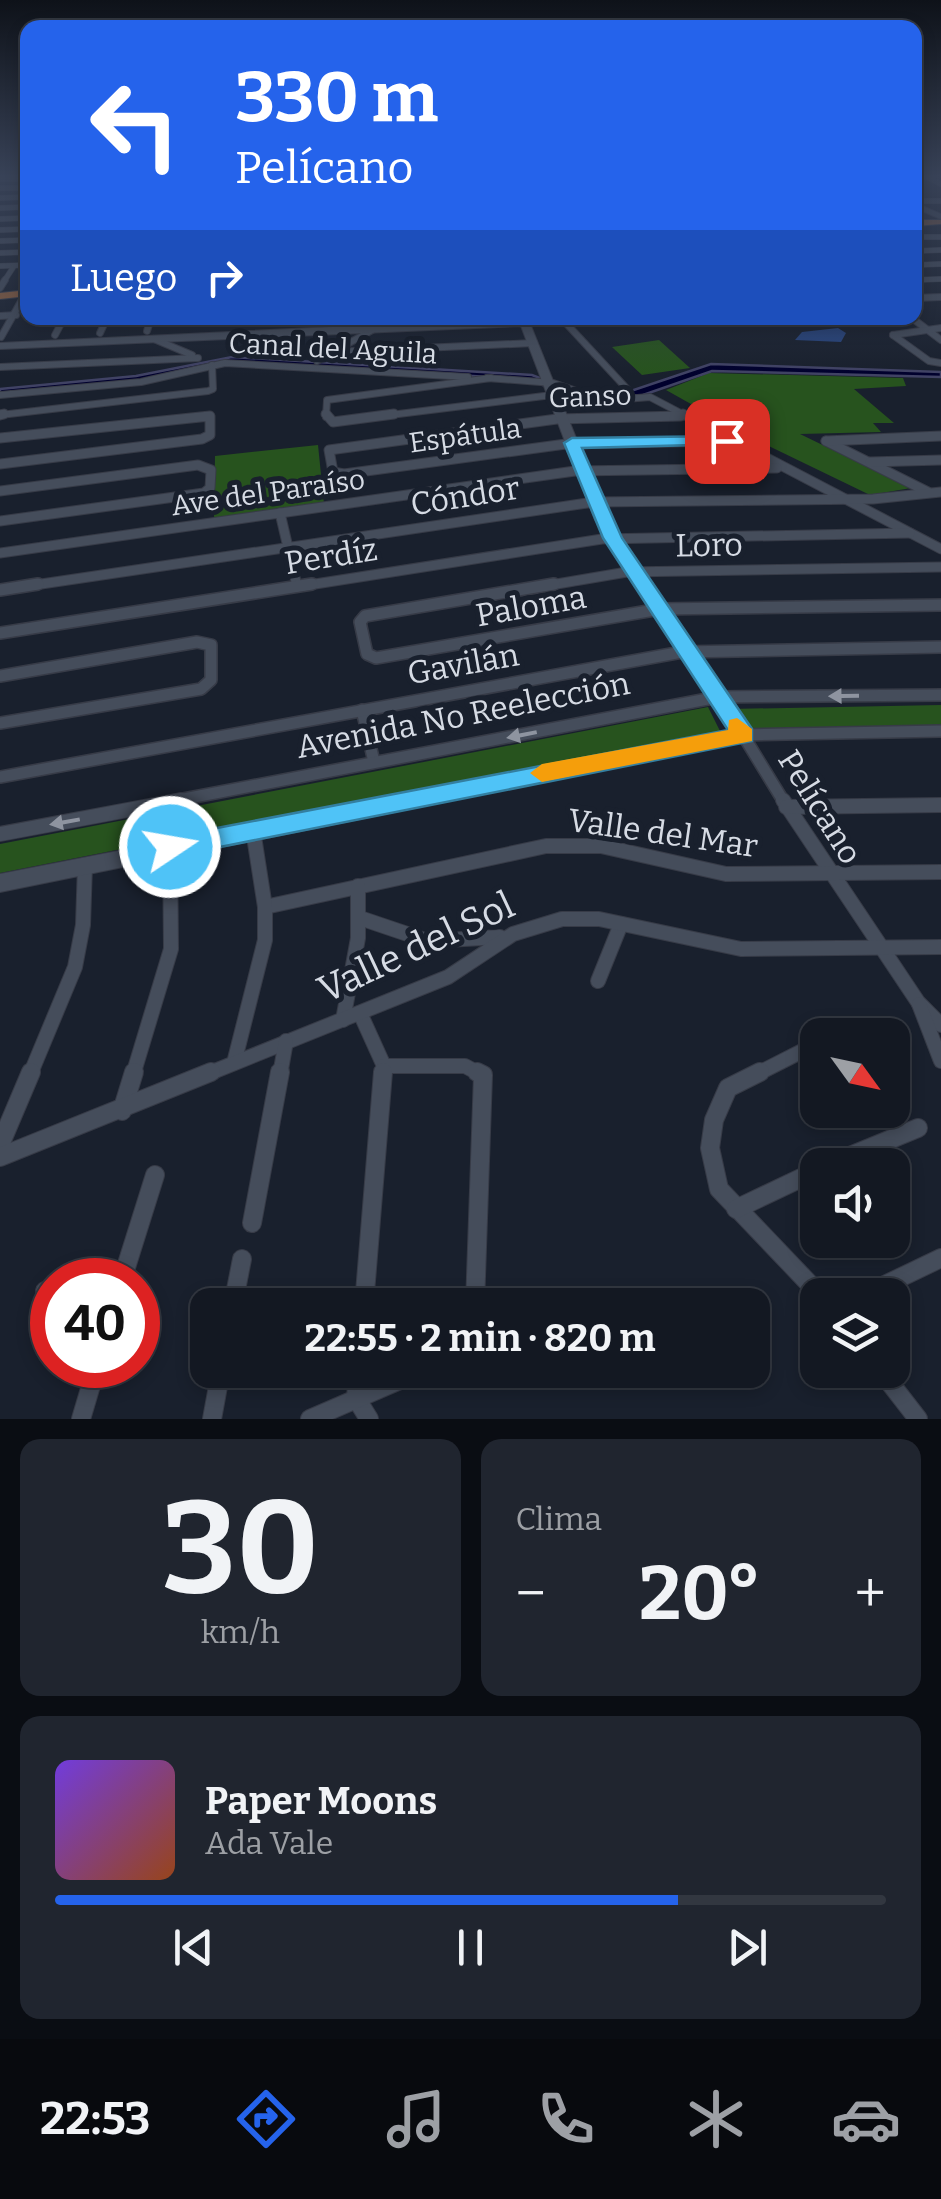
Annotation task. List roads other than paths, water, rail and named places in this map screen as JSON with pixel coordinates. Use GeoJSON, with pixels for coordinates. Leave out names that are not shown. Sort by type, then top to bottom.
{"type":"FeatureCollection","features":[{"type":"Feature","properties":{"kind":"main road"},"geometry":{"type":"LineString","coordinates":[[308,325],[150,335],[0,348],[0,337],[100,333],[150,335],[374,329],[441,325]]}},
{"type":"Feature","properties":{"kind":"main road","name":"Pelícano"},"geometry":{"type":"LineString","coordinates":[[526,325],[594,502],[613,538],[743,735]]}},
{"type":"Feature","properties":{"kind":"main road"},"geometry":{"type":"LineString","coordinates":[[0,884],[253,830],[743,735]]}},
{"type":"Feature","properties":{"kind":"street"},"geometry":{"type":"LineString","coordinates":[[0,266],[20,266]]}},
{"type":"Feature","properties":{"kind":"street"},"geometry":{"type":"LineString","coordinates":[[0,292],[14,266]]}},
{"type":"Feature","properties":{"kind":"street"},"geometry":{"type":"LineString","coordinates":[[0,337],[20,306]]}},
{"type":"Feature","properties":{"kind":"street"},"geometry":{"type":"LineString","coordinates":[[0,316],[16,315]]}},
{"type":"Feature","properties":{"kind":"street"},"geometry":{"type":"LineString","coordinates":[[55,335],[60,325]]}},
{"type":"Feature","properties":{"kind":"street"},"geometry":{"type":"LineString","coordinates":[[100,333],[104,325]]}},
{"type":"Feature","properties":{"kind":"street"},"geometry":{"type":"LineString","coordinates":[[151,325],[150,335],[205,362]]}},
{"type":"Feature","properties":{"kind":"street"},"geometry":{"type":"LineString","coordinates":[[0,367],[205,362],[232,356],[547,384],[591,396],[618,394],[628,386],[569,325]]}},
{"type":"Feature","properties":{"kind":"street"},"geometry":{"type":"LineString","coordinates":[[920,325],[941,340]]}},
{"type":"Feature","properties":{"kind":"street"},"geometry":{"type":"LineString","coordinates":[[941,328],[893,335],[929,360],[941,363]]}},
{"type":"Feature","properties":{"kind":"street"},"geometry":{"type":"LineString","coordinates":[[317,361],[374,329]]}},
{"type":"Feature","properties":{"kind":"street"},"geometry":{"type":"LineString","coordinates":[[334,352],[533,342]]}},
{"type":"Feature","properties":{"kind":"street"},"geometry":{"type":"LineString","coordinates":[[0,415],[210,390],[205,362]]}},
{"type":"Feature","properties":{"kind":"street","name":"Canal del Aguila"},"geometry":{"type":"LineString","coordinates":[[0,391],[130,383],[205,362],[547,384]]}},
{"type":"Feature","properties":{"kind":"street"},"geometry":{"type":"LineString","coordinates":[[490,378],[324,403],[326,419],[333,422],[547,384],[588,402],[653,398],[727,441],[941,549]]}},
{"type":"Feature","properties":{"kind":"street"},"geometry":{"type":"LineString","coordinates":[[0,438],[209,414],[206,438],[0,464]]}},
{"type":"Feature","properties":{"kind":"street","name":"Ganso"},"geometry":{"type":"LineString","coordinates":[[330,468],[328,450],[342,446],[562,418],[682,416]]}},
{"type":"Feature","properties":{"kind":"street"},"geometry":{"type":"LineString","coordinates":[[929,492],[826,441],[941,436]]}},
{"type":"Feature","properties":{"kind":"street","name":"Espátula"},"geometry":{"type":"LineString","coordinates":[[330,468],[344,474],[572,443],[727,441]]}},
{"type":"Feature","properties":{"kind":"street"},"geometry":{"type":"LineString","coordinates":[[865,462],[941,460]]}},
{"type":"Feature","properties":{"kind":"street"},"geometry":{"type":"LineString","coordinates":[[0,491],[207,465],[211,470],[207,492],[0,520]]}},
{"type":"Feature","properties":{"kind":"street","name":"Ave del Paraíso"},"geometry":{"type":"LineString","coordinates":[[0,552],[582,470],[782,468]]}},
{"type":"Feature","properties":{"kind":"street","name":"Cóndor"},"geometry":{"type":"LineString","coordinates":[[0,590],[594,502],[842,499],[929,492],[941,495]]}},
{"type":"Feature","properties":{"kind":"street"},"geometry":{"type":"LineString","coordinates":[[280,513],[297,586]]}},
{"type":"Feature","properties":{"kind":"street","name":"Perdíz"},"geometry":{"type":"LineString","coordinates":[[0,633],[613,538],[910,533]]}},
{"type":"Feature","properties":{"kind":"street","name":"Loro"},"geometry":{"type":"LineString","coordinates":[[370,657],[361,618],[634,571],[941,566]]}},
{"type":"Feature","properties":{"kind":"street","name":"Paloma"},"geometry":{"type":"LineString","coordinates":[[370,657],[660,609],[941,605]]}},
{"type":"Feature","properties":{"kind":"street"},"geometry":{"type":"LineString","coordinates":[[0,676],[208,642],[208,685],[0,723]]}},
{"type":"Feature","properties":{"kind":"street","name":"Gavilán"},"geometry":{"type":"LineString","coordinates":[[0,776],[688,651],[941,647]]}},
{"type":"Feature","properties":{"kind":"street","name":"Avenida No Reelección"},"geometry":{"type":"LineString","coordinates":[[0,834],[718,697],[941,694]]}},
{"type":"Feature","properties":{"kind":"street"},"geometry":{"type":"LineString","coordinates":[[362,710],[374,762]]}},
{"type":"Feature","properties":{"kind":"street"},"geometry":{"type":"LineString","coordinates":[[743,735],[941,731]]}},
{"type":"Feature","properties":{"kind":"street","name":"Pelícano"},"geometry":{"type":"LineString","coordinates":[[743,735],[829,875],[918,1002],[941,1060]]}},
{"type":"Feature","properties":{"kind":"street"},"geometry":{"type":"LineString","coordinates":[[786,807],[941,805]]}},
{"type":"Feature","properties":{"kind":"street"},"geometry":{"type":"LineString","coordinates":[[234,1063],[259,967],[265,907],[253,830]]}},
{"type":"Feature","properties":{"kind":"street","name":"Valle del Mar"},"geometry":{"type":"LineString","coordinates":[[265,907],[516,850],[575,844],[623,850],[715,872],[941,872]]}},
{"type":"Feature","properties":{"kind":"street"},"geometry":{"type":"LineString","coordinates":[[122,1111],[171,949],[170,847]]}},
{"type":"Feature","properties":{"kind":"street"},"geometry":{"type":"LineString","coordinates":[[0,1144],[75,967],[83,926],[85,865]]}},
{"type":"Feature","properties":{"kind":"street"},"geometry":{"type":"LineString","coordinates":[[358,886],[360,918],[351,1016],[384,1066],[365,1288]]}},
{"type":"Feature","properties":{"kind":"street","name":"Valle del Sol"},"geometry":{"type":"LineString","coordinates":[[0,1157],[122,1111],[463,968],[503,936],[573,917],[714,946],[800,952],[941,947]]}},
{"type":"Feature","properties":{"kind":"street"},"geometry":{"type":"LineString","coordinates":[[360,918],[414,941],[452,944],[503,936]]}},
{"type":"Feature","properties":{"kind":"street"},"geometry":{"type":"LineString","coordinates":[[598,982],[621,924]]}},
{"type":"Feature","properties":{"kind":"street"},"geometry":{"type":"LineString","coordinates":[[452,944],[463,968]]}},
{"type":"Feature","properties":{"kind":"street","name":"Pelícano"},"geometry":{"type":"LineString","coordinates":[[918,1002],[941,1025]]}},
{"type":"Feature","properties":{"kind":"street"},"geometry":{"type":"LineString","coordinates":[[252,1223],[286,1041]]}},
{"type":"Feature","properties":{"kind":"street"},"geometry":{"type":"LineString","coordinates":[[800,1051],[741,1078],[720,1102],[710,1148],[718,1189],[803,1278]]}},
{"type":"Feature","properties":{"kind":"street"},"geometry":{"type":"LineString","coordinates":[[384,1066],[465,1066],[483,1076],[477,1288]]}},
{"type":"Feature","properties":{"kind":"street"},"geometry":{"type":"LineString","coordinates":[[869,1148],[918,1128]]}},
{"type":"Feature","properties":{"kind":"street"},"geometry":{"type":"LineString","coordinates":[[129,1258],[155,1175]]}},
{"type":"Feature","properties":{"kind":"street"},"geometry":{"type":"LineString","coordinates":[[736,1210],[800,1179]]}},
{"type":"Feature","properties":{"kind":"street"},"geometry":{"type":"LineString","coordinates":[[236,1288],[242,1258]]}},
{"type":"Feature","properties":{"kind":"street"},"geometry":{"type":"LineString","coordinates":[[899,1278],[941,1258]]}},
{"type":"Feature","properties":{"kind":"street"},"geometry":{"type":"LineString","coordinates":[[81,1419],[90,1388]]}},
{"type":"Feature","properties":{"kind":"street"},"geometry":{"type":"LineString","coordinates":[[212,1419],[218,1388]]}},
{"type":"Feature","properties":{"kind":"street"},"geometry":{"type":"LineString","coordinates":[[357,1388],[356,1398],[369,1419]]}},
{"type":"Feature","properties":{"kind":"street"},"geometry":{"type":"LineString","coordinates":[[310,1419],[380,1388]]}},
{"type":"Feature","properties":{"kind":"street"},"geometry":{"type":"LineString","coordinates":[[894,1388],[918,1419]]}},
{"type":"Feature","properties":{"kind":"water"},"geometry":{"type":"Polygon","coordinates":[[[232,357],[532,375],[589,397],[616,396],[711,364],[941,372],[941,377],[712,371],[643,395],[577,400],[529,379],[233,363],[150,380],[0,395],[0,389],[136,376],[232,357]]]}}]}
